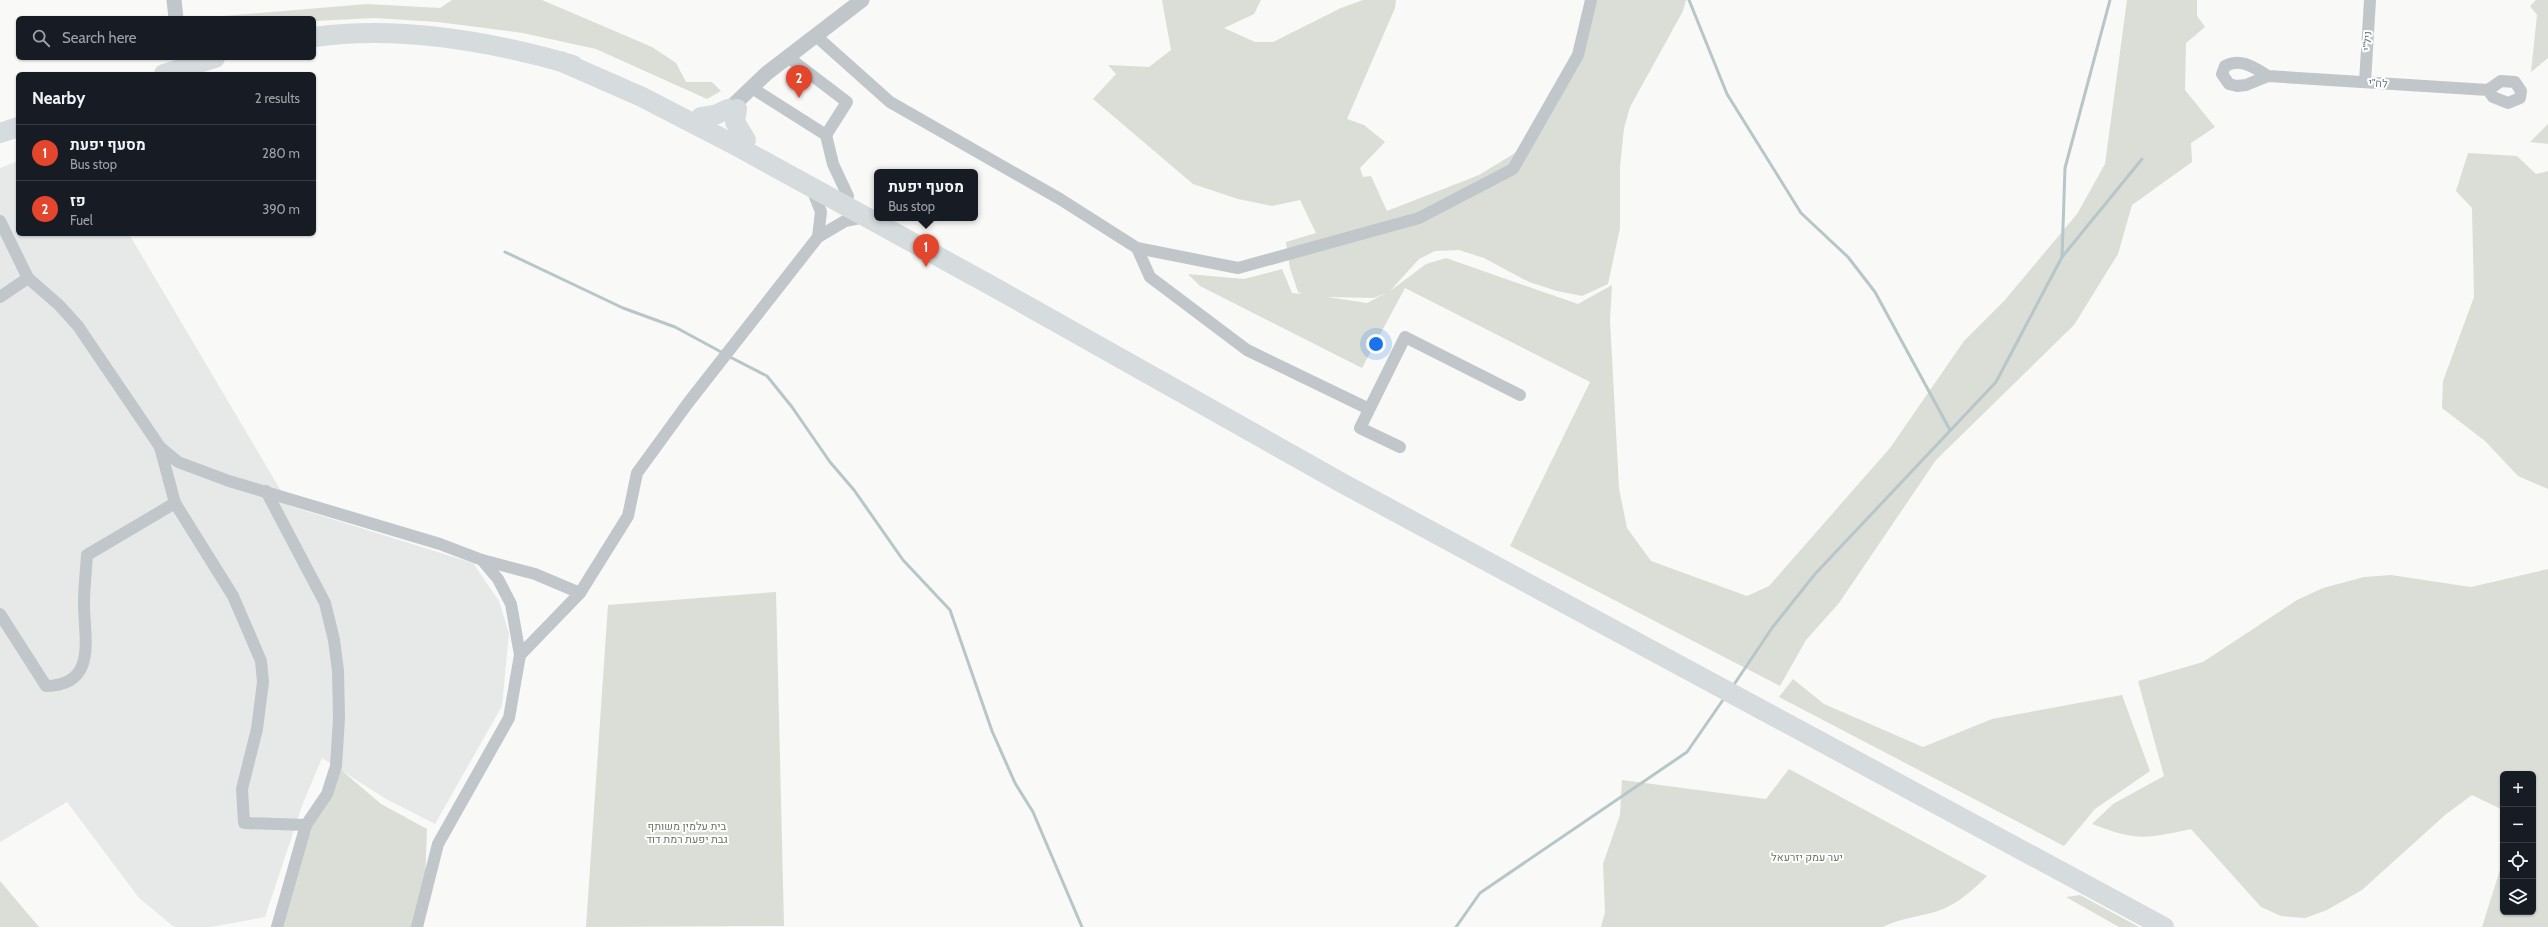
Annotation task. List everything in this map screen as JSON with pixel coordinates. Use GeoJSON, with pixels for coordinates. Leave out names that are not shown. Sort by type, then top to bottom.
{"type":"FeatureCollection","features":[{"type":"Feature","properties":{"kind":"highway"},"geometry":{"type":"LineString","coordinates":[[316,37],[377,34],[431,36],[517,49],[560,62],[746,140],[848,196],[874,215]]}},
{"type":"Feature","properties":{"kind":"highway"},"geometry":{"type":"LineString","coordinates":[[168,72],[187,62],[201,60]]}},
{"type":"Feature","properties":{"kind":"highway"},"geometry":{"type":"LineString","coordinates":[[715,127],[715,115],[733,109],[735,122],[746,140]]}},
{"type":"Feature","properties":{"kind":"highway"},"geometry":{"type":"LineString","coordinates":[[715,127],[811,188],[874,216]]}},
{"type":"Feature","properties":{"kind":"highway"},"geometry":{"type":"LineString","coordinates":[[0,133],[16,128]]}},
{"type":"Feature","properties":{"kind":"highway"},"geometry":{"type":"LineString","coordinates":[[883,221],[992,286],[1342,483],[2164,927]]}},
{"type":"Feature","properties":{"kind":"street"},"geometry":{"type":"LineString","coordinates":[[174,0],[176,16]]}},
{"type":"Feature","properties":{"kind":"street"},"geometry":{"type":"LineString","coordinates":[[715,127],[752,88],[788,57],[862,0]]}},
{"type":"Feature","properties":{"kind":"street"},"geometry":{"type":"LineString","coordinates":[[816,36],[890,102],[1060,199],[1137,248],[1238,268],[1419,218],[1513,169],[1578,55],[1591,0]]}},
{"type":"Feature","properties":{"kind":"street","name":"ניל\"י"},"geometry":{"type":"LineString","coordinates":[[2365,82],[2370,0]]}},
{"type":"Feature","properties":{"kind":"street"},"geometry":{"type":"LineString","coordinates":[[788,57],[847,102],[826,135]]}},
{"type":"Feature","properties":{"kind":"street","name":"לח\"י"},"geometry":{"type":"LineString","coordinates":[[2268,76],[2488,90]]}},
{"type":"Feature","properties":{"kind":"street"},"geometry":{"type":"LineString","coordinates":[[752,88],[826,135],[833,164],[848,196]]}},
{"type":"Feature","properties":{"kind":"street"},"geometry":{"type":"LineString","coordinates":[[811,188],[821,212],[818,236]]}},
{"type":"Feature","properties":{"kind":"street"},"geometry":{"type":"LineString","coordinates":[[520,655],[580,593],[628,516],[637,473],[688,404],[818,236],[846,221],[874,216]]}},
{"type":"Feature","properties":{"kind":"street"},"geometry":{"type":"LineString","coordinates":[[0,221],[28,278],[59,305],[78,326],[160,447],[178,462],[266,491],[440,544],[482,560],[535,574],[580,593]]}},
{"type":"Feature","properties":{"kind":"street"},"geometry":{"type":"LineString","coordinates":[[1137,248],[1150,277],[1247,350],[1369,409]]}},
{"type":"Feature","properties":{"kind":"street"},"geometry":{"type":"LineString","coordinates":[[0,297],[28,278]]}},
{"type":"Feature","properties":{"kind":"street"},"geometry":{"type":"LineString","coordinates":[[1400,447],[1360,428],[1405,337],[1520,395]]}},
{"type":"Feature","properties":{"kind":"street"},"geometry":{"type":"LineString","coordinates":[[160,447],[175,504],[233,596],[261,661],[263,682],[257,729],[242,789],[244,823],[306,826]]}},
{"type":"Feature","properties":{"kind":"street"},"geometry":{"type":"LineString","coordinates":[[266,491],[325,602],[334,640],[338,671],[339,718],[336,766],[327,794],[306,826],[277,927]]}},
{"type":"Feature","properties":{"kind":"street"},"geometry":{"type":"LineString","coordinates":[[0,614],[46,686],[58,686],[77,677],[85,658],[86,625],[84,605],[87,555],[175,504]]}},
{"type":"Feature","properties":{"kind":"street"},"geometry":{"type":"LineString","coordinates":[[417,927],[438,844],[509,718],[520,655],[511,604],[498,578],[482,560]]}},
{"type":"Feature","properties":{"kind":"shaded area"},"geometry":{"type":"Polygon","coordinates":[[[16,162],[16,236],[130,236],[290,506],[473,563],[499,601],[509,633],[502,706],[435,824],[386,799],[322,758],[302,806],[265,917],[211,927],[174,927],[139,898],[67,802],[0,842],[0,168],[16,162]]]}},
{"type":"Feature","properties":{"kind":"green space"},"geometry":{"type":"Polygon","coordinates":[[[452,0],[542,0],[652,47],[676,63],[686,82],[712,82],[721,91],[707,99],[596,49],[523,33],[438,22],[374,18],[316,21],[316,16],[223,16],[367,4],[440,8],[452,0]]]}},
{"type":"Feature","properties":{"kind":"green space"},"geometry":{"type":"Polygon","coordinates":[[[1162,0],[1261,0],[1254,14],[1224,28],[1255,42],[1273,42],[1341,8],[1363,0],[1396,0],[1395,8],[1347,119],[1364,125],[1385,142],[1360,168],[1363,177],[1371,176],[1387,211],[1479,175],[1520,150],[1573,55],[1588,0],[1686,0],[1683,11],[1630,107],[1624,128],[1620,167],[1620,228],[1608,284],[1582,296],[1557,291],[1529,282],[1484,258],[1459,250],[1435,251],[1419,259],[1390,291],[1426,264],[1446,258],[1578,304],[1612,285],[1610,320],[1619,488],[1627,528],[1651,561],[1747,596],[1769,586],[1890,448],[1964,341],[2004,301],[2077,214],[2105,164],[2127,0],[2197,0],[2197,16],[2205,27],[2186,43],[2185,90],[2215,127],[2191,143],[2192,162],[2132,205],[2118,254],[2074,325],[1936,460],[1839,603],[1806,640],[1780,686],[1510,546],[1590,382],[1405,288],[1362,368],[1200,286],[1188,274],[1244,279],[1282,269],[1292,293],[1302,294],[1298,292],[1290,268],[1286,242],[1316,233],[1300,200],[1272,206],[1238,199],[1193,184],[1093,99],[1116,74],[1108,65],[1149,67],[1171,50],[1162,0]],[[1386,293],[1374,298],[1327,297],[1367,303],[1386,293]]]}},
{"type":"Feature","properties":{"kind":"green space"},"geometry":{"type":"Polygon","coordinates":[[[2536,0],[2548,0],[2548,58],[2531,72],[2537,15],[2530,6],[2536,0]]]}},
{"type":"Feature","properties":{"kind":"green space"},"geometry":{"type":"Polygon","coordinates":[[[2548,124],[2548,144],[2530,142],[2548,124]]]}},
{"type":"Feature","properties":{"kind":"green space"},"geometry":{"type":"Polygon","coordinates":[[[2468,153],[2517,156],[2536,174],[2548,171],[2548,489],[2518,476],[2485,441],[2442,408],[2443,381],[2474,297],[2472,208],[2456,191],[2468,153]]]}},
{"type":"Feature","properties":{"kind":"green space"},"geometry":{"type":"Polygon","coordinates":[[[2548,569],[2548,927],[2482,927],[2500,870],[2500,915],[2536,915],[2536,771],[2500,771],[2500,809],[2472,795],[2445,815],[2362,890],[2327,910],[2305,918],[2281,916],[2261,907],[2191,829],[2162,835],[2141,837],[2107,830],[2092,824],[2113,804],[2164,776],[2138,681],[2203,662],[2297,600],[2323,588],[2364,577],[2391,575],[2471,587],[2548,569]]]}},
{"type":"Feature","properties":{"kind":"green space","name":"בית עלמין משותף גבת יפעת רמת דוד"},"geometry":{"type":"Polygon","coordinates":[[[776,592],[784,926],[586,927],[608,605],[776,592]]]}},
{"type":"Feature","properties":{"kind":"green space"},"geometry":{"type":"Polygon","coordinates":[[[1793,679],[1824,704],[1923,747],[1992,719],[2122,695],[2150,771],[2095,809],[2064,846],[1779,697],[1793,679]]]}},
{"type":"Feature","properties":{"kind":"green space"},"geometry":{"type":"Polygon","coordinates":[[[340,769],[381,804],[427,829],[425,884],[420,927],[273,927],[317,805],[340,769]]]}},
{"type":"Feature","properties":{"kind":"green space","name":"יער עמק יזרעאל"},"geometry":{"type":"Polygon","coordinates":[[[1789,769],[1987,876],[1966,895],[1943,909],[1898,921],[1883,927],[1601,927],[1605,912],[1603,864],[1620,815],[1622,780],[1766,799],[1789,769]]]}},
{"type":"Feature","properties":{"kind":"green space"},"geometry":{"type":"Polygon","coordinates":[[[0,881],[39,927],[0,927],[0,881]]]}},
{"type":"Feature","properties":{"kind":"green space"},"geometry":{"type":"Polygon","coordinates":[[[2080,895],[2139,927],[2119,927],[2066,897],[2080,895]]]}},
{"type":"Feature","properties":{"kind":"waterway"},"geometry":{"type":"LineString","coordinates":[[1689,0],[1727,94],[1801,213],[1848,257],[1875,292],[1950,430]]}},
{"type":"Feature","properties":{"kind":"waterway"},"geometry":{"type":"LineString","coordinates":[[2062,257],[2065,168],[2110,0]]}},
{"type":"Feature","properties":{"kind":"waterway"},"geometry":{"type":"LineString","coordinates":[[1733,686],[1772,628],[1815,574],[1996,382],[2062,257],[2142,159]]}},
{"type":"Feature","properties":{"kind":"waterway"},"geometry":{"type":"LineString","coordinates":[[505,252],[623,308],[675,327],[723,353]]}},
{"type":"Feature","properties":{"kind":"waterway"},"geometry":{"type":"LineString","coordinates":[[728,356],[767,376],[792,407],[830,462],[854,490],[903,560],[950,610],[992,731],[1015,783],[1033,812],[1082,927]]}},
{"type":"Feature","properties":{"kind":"waterway"},"geometry":{"type":"LineString","coordinates":[[1456,927],[1480,893],[1687,752],[1725,697]]}},
{"type":"Feature","properties":{"kind":"place","name":"פז"},"geometry":{"type":"Point","coordinates":[799,98]}},
{"type":"Feature","properties":{"kind":"place","name":"מסעף יפעת"},"geometry":{"type":"Point","coordinates":[926,267]}}]}
